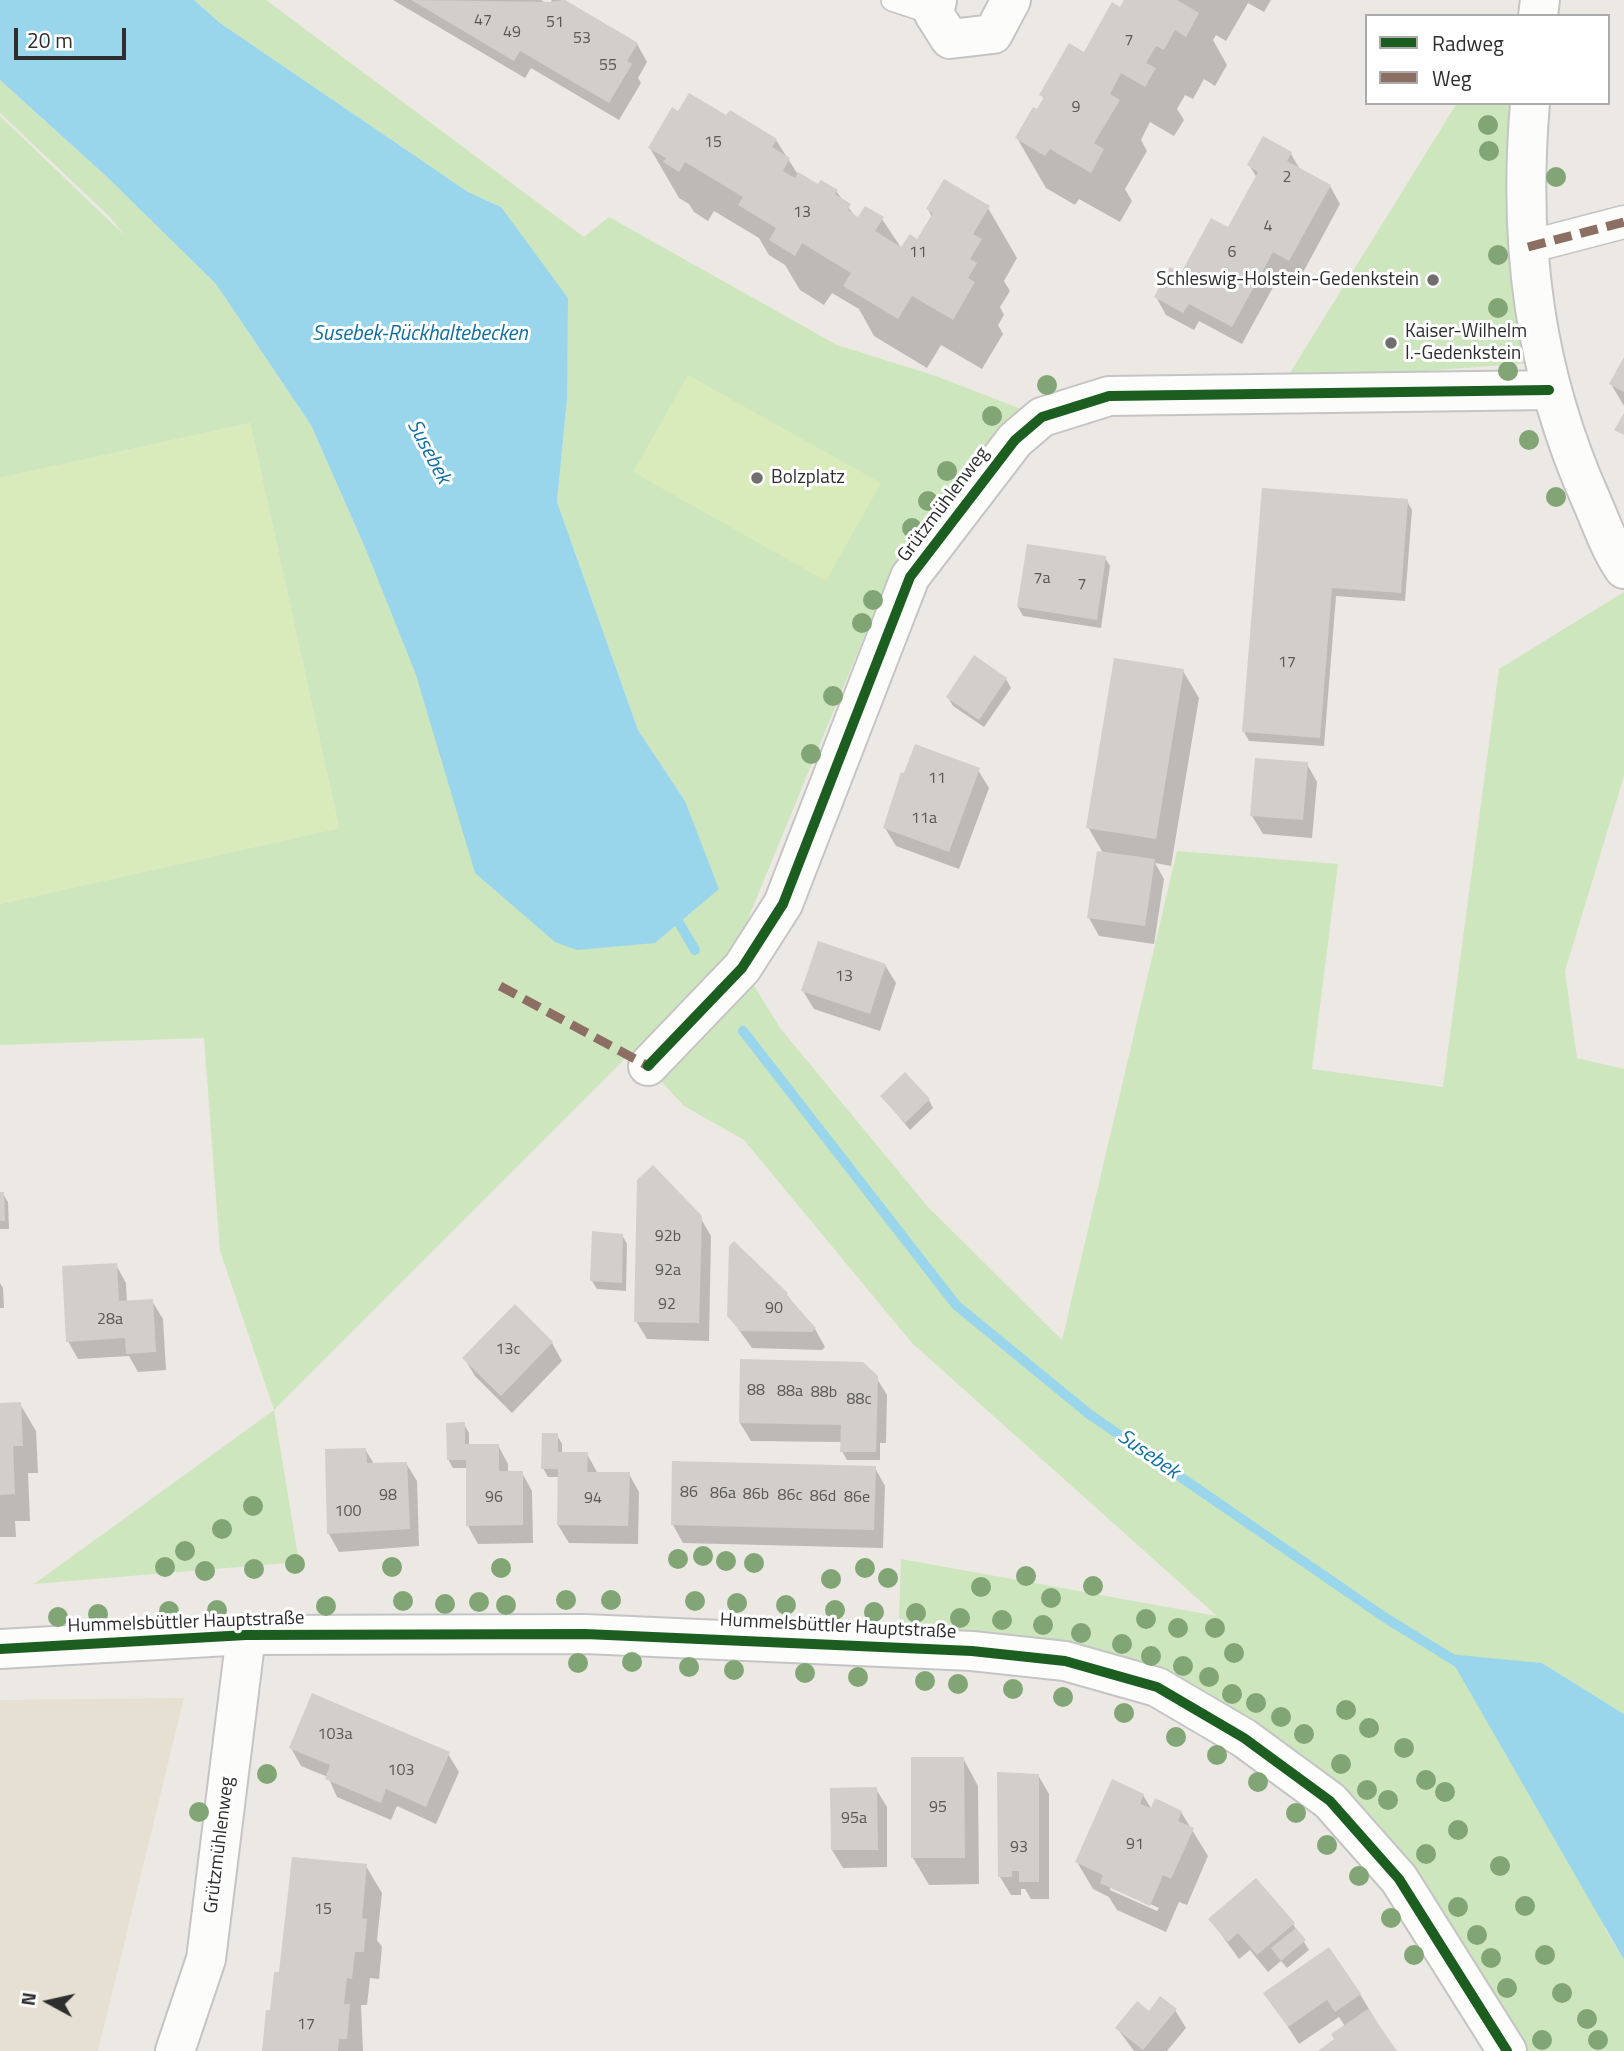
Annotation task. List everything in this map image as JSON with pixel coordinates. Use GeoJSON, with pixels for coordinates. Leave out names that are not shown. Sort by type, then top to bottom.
{"type":"FeatureCollection","features":[{"type":"Feature","properties":{"kind":"street"},"geometry":{"type":"LineString","coordinates":[[935,7],[950,39],[993,34],[1012,0]]}},
{"type":"Feature","properties":{"kind":"street"},"geometry":{"type":"LineString","coordinates":[[1530,105],[1525,160],[1528,247],[1536,319],[1549,390],[1574,463],[1624,569]]}},
{"type":"Feature","properties":{"kind":"street"},"geometry":{"type":"LineString","coordinates":[[1528,247],[1624,222]]}},
{"type":"Feature","properties":{"kind":"street","name":"Grützmühlenweg"},"geometry":{"type":"LineString","coordinates":[[648,1066],[742,968],[783,904],[910,578],[1015,440],[1042,417],[1110,396],[1549,390]]}},
{"type":"Feature","properties":{"kind":"street","name":"Hummelsbüttler Hauptstraße"},"geometry":{"type":"LineString","coordinates":[[0,1649],[246,1635],[585,1634],[972,1651],[1065,1661],[1157,1687],[1244,1738],[1330,1801],[1399,1879],[1507,2051]]}},
{"type":"Feature","properties":{"kind":"street","name":"Grützmühlenweg"},"geometry":{"type":"LineString","coordinates":[[175,2051],[205,1959],[246,1635]]}},
{"type":"Feature","properties":{"kind":"lane"},"geometry":{"type":"LineString","coordinates":[[892,0],[935,7]]}},
{"type":"Feature","properties":{"kind":"shaded area"},"geometry":{"type":"Polygon","coordinates":[[[184,1698],[98,2051],[0,2051],[0,1700],[184,1698]]]}},
{"type":"Feature","properties":{"kind":"green space"},"geometry":{"type":"Polygon","coordinates":[[[194,0],[266,0],[584,237],[609,217],[837,345],[933,375],[1042,417],[894,564],[734,953],[780,1028],[928,1207],[1062,1340],[1177,851],[1338,864],[1312,1069],[1443,1087],[1499,669],[1624,592],[1624,776],[1565,971],[1577,1058],[1624,1069],[1624,1714],[1542,1663],[1605,1929],[1624,1960],[1624,2051],[1516,2051],[1333,1795],[1159,1680],[898,1650],[901,1559],[1217,1616],[912,1343],[744,1140],[684,1106],[633,1051],[274,1410],[220,1251],[204,1038],[0,1045],[0,904],[339,828],[250,423],[0,478],[0,116],[124,235],[110,217],[0,113],[0,80],[106,176],[216,284],[311,425],[366,550],[416,675],[685,801],[638,730],[557,502],[567,399],[501,207],[468,192],[220,23],[194,0]]]}},
{"type":"Feature","properties":{"kind":"green space"},"geometry":{"type":"Polygon","coordinates":[[[1456,105],[1518,105],[1532,363],[1285,381],[1456,105]]]}},
{"type":"Feature","properties":{"kind":"green space","name":"Bolzplatz"},"geometry":{"type":"Polygon","coordinates":[[[688,375],[881,483],[826,581],[633,472],[688,375]]]}},
{"type":"Feature","properties":{"kind":"green space"},"geometry":{"type":"Polygon","coordinates":[[[250,423],[339,828],[0,904],[0,478],[250,423]]]}},
{"type":"Feature","properties":{"kind":"green space"},"geometry":{"type":"Polygon","coordinates":[[[274,1410],[299,1562],[34,1584],[274,1410]]]}},
{"type":"Feature","properties":{"kind":"water","name":"Susebek-Rückhaltebecken"},"geometry":{"type":"Polygon","coordinates":[[[0,0],[194,0],[220,23],[468,192],[501,207],[568,298],[567,399],[557,502],[638,730],[685,801],[719,889],[655,943],[577,950],[555,942],[475,873],[416,675],[366,550],[311,425],[216,284],[106,176],[0,80],[0,0]]]}},
{"type":"Feature","properties":{"kind":"water"},"geometry":{"type":"Polygon","coordinates":[[[1448,1654],[1542,1663],[1624,1714],[1624,1960],[1448,1654]]]}},
{"type":"Feature","properties":{"kind":"building"},"geometry":{"type":"Polygon","coordinates":[[[411,0],[565,0],[638,43],[627,61],[632,64],[609,103],[520,51],[514,61],[411,0]]]}},
{"type":"Feature","properties":{"kind":"building"},"geometry":{"type":"Polygon","coordinates":[[[1124,0],[1177,0],[1199,13],[1186,37],[1175,30],[1164,50],[1156,46],[1146,63],[1156,68],[1145,87],[1121,73],[1110,94],[1120,100],[1094,143],[1104,149],[1091,173],[1050,149],[1045,156],[1015,138],[1033,107],[1037,109],[1044,97],[1039,95],[1069,43],[1084,52],[1112,2],[1120,7],[1124,0]]]}},
{"type":"Feature","properties":{"kind":"building"},"geometry":{"type":"Polygon","coordinates":[[[689,93],[726,115],[730,110],[777,139],[772,147],[790,158],[783,171],[795,178],[798,172],[818,184],[821,180],[838,190],[835,194],[851,204],[848,210],[858,217],[865,206],[884,217],[875,231],[901,247],[910,234],[917,239],[933,213],[926,209],[944,179],[990,206],[973,234],[982,239],[970,259],[977,263],[968,278],[975,282],[953,320],[912,296],[898,319],[843,286],[851,273],[802,243],[795,256],[769,240],[776,228],[738,205],[743,197],[685,162],[679,172],[663,162],[666,158],[648,148],[672,107],[678,111],[689,93]]]}},
{"type":"Feature","properties":{"kind":"building"},"geometry":{"type":"Polygon","coordinates":[[[1263,136],[1292,152],[1287,161],[1331,185],[1289,261],[1273,252],[1232,327],[1189,304],[1183,313],[1154,297],[1170,267],[1181,273],[1211,218],[1228,227],[1258,172],[1247,165],[1263,136]]]}},
{"type":"Feature","properties":{"kind":"building"},"geometry":{"type":"Polygon","coordinates":[[[1624,357],[1624,392],[1609,384],[1624,357]]]}},
{"type":"Feature","properties":{"kind":"building"},"geometry":{"type":"Polygon","coordinates":[[[1624,413],[1624,435],[1614,430],[1624,413]]]}},
{"type":"Feature","properties":{"kind":"building"},"geometry":{"type":"Polygon","coordinates":[[[1262,488],[1408,499],[1401,593],[1332,588],[1320,738],[1242,732],[1262,488]]]}},
{"type":"Feature","properties":{"kind":"building"},"geometry":{"type":"Polygon","coordinates":[[[1027,544],[1106,556],[1097,620],[1017,607],[1027,544]]]}},
{"type":"Feature","properties":{"kind":"building"},"geometry":{"type":"Polygon","coordinates":[[[974,655],[1007,678],[979,720],[946,697],[974,655]]]}},
{"type":"Feature","properties":{"kind":"building"},"geometry":{"type":"Polygon","coordinates":[[[1114,658],[1184,669],[1156,839],[1086,828],[1114,658]]]}},
{"type":"Feature","properties":{"kind":"building"},"geometry":{"type":"Polygon","coordinates":[[[915,744],[980,768],[949,852],[883,828],[901,772],[904,773],[915,744]]]}},
{"type":"Feature","properties":{"kind":"building"},"geometry":{"type":"Polygon","coordinates":[[[1255,758],[1308,762],[1303,820],[1250,816],[1255,758]]]}},
{"type":"Feature","properties":{"kind":"building"},"geometry":{"type":"Polygon","coordinates":[[[1097,851],[1155,859],[1145,926],[1087,918],[1097,851]]]}},
{"type":"Feature","properties":{"kind":"building"},"geometry":{"type":"Polygon","coordinates":[[[818,941],[886,964],[870,1014],[801,991],[818,941]]]}},
{"type":"Feature","properties":{"kind":"building"},"geometry":{"type":"Polygon","coordinates":[[[905,1072],[930,1099],[905,1123],[880,1096],[905,1072]]]}},
{"type":"Feature","properties":{"kind":"building"},"geometry":{"type":"Polygon","coordinates":[[[653,1165],[702,1216],[699,1323],[634,1322],[637,1180],[653,1165]]]}},
{"type":"Feature","properties":{"kind":"building"},"geometry":{"type":"Polygon","coordinates":[[[0,1192],[4,1192],[5,1221],[0,1221],[0,1192]]]}},
{"type":"Feature","properties":{"kind":"building"},"geometry":{"type":"Polygon","coordinates":[[[592,1231],[623,1234],[622,1283],[590,1281],[592,1231]]]}},
{"type":"Feature","properties":{"kind":"building"},"geometry":{"type":"Polygon","coordinates":[[[734,1241],[788,1293],[786,1295],[816,1328],[812,1332],[740,1331],[727,1316],[729,1246],[734,1241]]]}},
{"type":"Feature","properties":{"kind":"building"},"geometry":{"type":"Polygon","coordinates":[[[117,1263],[119,1301],[153,1299],[156,1352],[126,1354],[125,1338],[66,1342],[62,1266],[117,1263]]]}},
{"type":"Feature","properties":{"kind":"building"},"geometry":{"type":"Polygon","coordinates":[[[515,1304],[553,1342],[501,1396],[462,1358],[515,1304]]]}},
{"type":"Feature","properties":{"kind":"building"},"geometry":{"type":"Polygon","coordinates":[[[740,1359],[863,1362],[878,1376],[876,1452],[840,1452],[841,1425],[739,1423],[740,1359]]]}},
{"type":"Feature","properties":{"kind":"building"},"geometry":{"type":"Polygon","coordinates":[[[21,1402],[23,1446],[13,1446],[15,1494],[0,1495],[0,1403],[21,1402]]]}},
{"type":"Feature","properties":{"kind":"building"},"geometry":{"type":"Polygon","coordinates":[[[465,1422],[465,1444],[499,1444],[499,1471],[523,1471],[523,1525],[466,1526],[466,1460],[447,1460],[446,1423],[465,1422]]]}},
{"type":"Feature","properties":{"kind":"building"},"geometry":{"type":"Polygon","coordinates":[[[542,1433],[558,1433],[558,1452],[588,1452],[587,1472],[630,1472],[628,1526],[557,1525],[558,1469],[541,1469],[542,1433]]]}},
{"type":"Feature","properties":{"kind":"building"},"geometry":{"type":"Polygon","coordinates":[[[366,1448],[367,1463],[407,1462],[410,1529],[327,1534],[325,1449],[366,1448]]]}},
{"type":"Feature","properties":{"kind":"building"},"geometry":{"type":"Polygon","coordinates":[[[672,1461],[876,1466],[874,1530],[671,1525],[672,1461]]]}},
{"type":"Feature","properties":{"kind":"building"},"geometry":{"type":"Polygon","coordinates":[[[312,1693],[450,1752],[426,1807],[386,1789],[381,1803],[325,1779],[330,1765],[289,1748],[312,1693]]]}},
{"type":"Feature","properties":{"kind":"building"},"geometry":{"type":"Polygon","coordinates":[[[911,1757],[964,1757],[965,1858],[911,1858],[911,1757]]]}},
{"type":"Feature","properties":{"kind":"building"},"geometry":{"type":"Polygon","coordinates":[[[997,1772],[1039,1774],[1039,1882],[1019,1882],[1019,1871],[1012,1871],[1012,1877],[998,1877],[997,1772]]]}},
{"type":"Feature","properties":{"kind":"building"},"geometry":{"type":"Polygon","coordinates":[[[1112,1779],[1144,1794],[1140,1804],[1151,1808],[1155,1798],[1182,1811],[1178,1821],[1194,1828],[1171,1879],[1163,1875],[1150,1906],[1100,1883],[1103,1875],[1075,1862],[1112,1779]]]}},
{"type":"Feature","properties":{"kind":"building"},"geometry":{"type":"Polygon","coordinates":[[[877,1787],[878,1850],[831,1850],[830,1788],[877,1787]]]}},
{"type":"Feature","properties":{"kind":"building"},"geometry":{"type":"Polygon","coordinates":[[[292,1857],[367,1864],[362,1918],[367,1919],[364,1952],[355,1952],[352,1979],[347,1978],[344,2004],[350,2004],[347,2039],[339,2039],[338,2051],[262,2051],[266,2010],[270,2010],[274,1972],[279,1972],[292,1857]]]}},
{"type":"Feature","properties":{"kind":"building"},"geometry":{"type":"Polygon","coordinates":[[[1256,1878],[1295,1923],[1257,1955],[1238,1933],[1228,1942],[1208,1919],[1256,1878]]]}},
{"type":"Feature","properties":{"kind":"building"},"geometry":{"type":"Polygon","coordinates":[[[1296,1928],[1306,1940],[1281,1961],[1271,1948],[1296,1928]]]}},
{"type":"Feature","properties":{"kind":"building"},"geometry":{"type":"Polygon","coordinates":[[[1329,1947],[1361,1994],[1335,2012],[1327,2000],[1288,2027],[1263,1993],[1329,1947]]]}},
{"type":"Feature","properties":{"kind":"building"},"geometry":{"type":"Polygon","coordinates":[[[1160,1996],[1177,2009],[1143,2050],[1115,2028],[1137,2001],[1149,2011],[1160,1996]]]}},
{"type":"Feature","properties":{"kind":"building"},"geometry":{"type":"Polygon","coordinates":[[[1368,2009],[1397,2051],[1318,2051],[1334,2039],[1331,2034],[1368,2009]]]}},
{"type":"Feature","properties":{"kind":"waterway","name":"Susebek"},"geometry":{"type":"LineString","coordinates":[[672,911],[695,950]]}},
{"type":"Feature","properties":{"kind":"waterway","name":"Susebek"},"geometry":{"type":"LineString","coordinates":[[743,1031],[956,1305],[1089,1414],[1384,1617],[1457,1662]]}},
{"type":"Feature","properties":{"kind":"marked path"},"geometry":{"type":"LineString","coordinates":[[1528,247],[1624,222]]}},
{"type":"Feature","properties":{"kind":"marked path"},"geometry":{"type":"LineString","coordinates":[[500,986],[648,1066],[651,1064]]}},
{"type":"Feature","properties":{"kind":"cycle path"},"geometry":{"type":"LineString","coordinates":[[648,1066],[742,968],[783,904],[910,577],[1015,440],[1042,417],[1109,396],[1549,390]]}},
{"type":"Feature","properties":{"kind":"cycle path"},"geometry":{"type":"LineString","coordinates":[[0,1649],[246,1635],[585,1634],[972,1651],[1065,1661],[1157,1687],[1244,1738],[1330,1801],[1399,1879],[1507,2051]]}},
{"type":"Feature","properties":{"kind":"place","name":"Schleswig-Holstein-Gedenkstein"},"geometry":{"type":"Point","coordinates":[1433,280]}},
{"type":"Feature","properties":{"kind":"place","name":"Kaiser-Wilhelm I.-Gedenkstein"},"geometry":{"type":"Point","coordinates":[1391,343]}},
{"type":"Feature","properties":{"kind":"place","name":"Bolzplatz"},"geometry":{"type":"Point","coordinates":[757,478]}}]}
